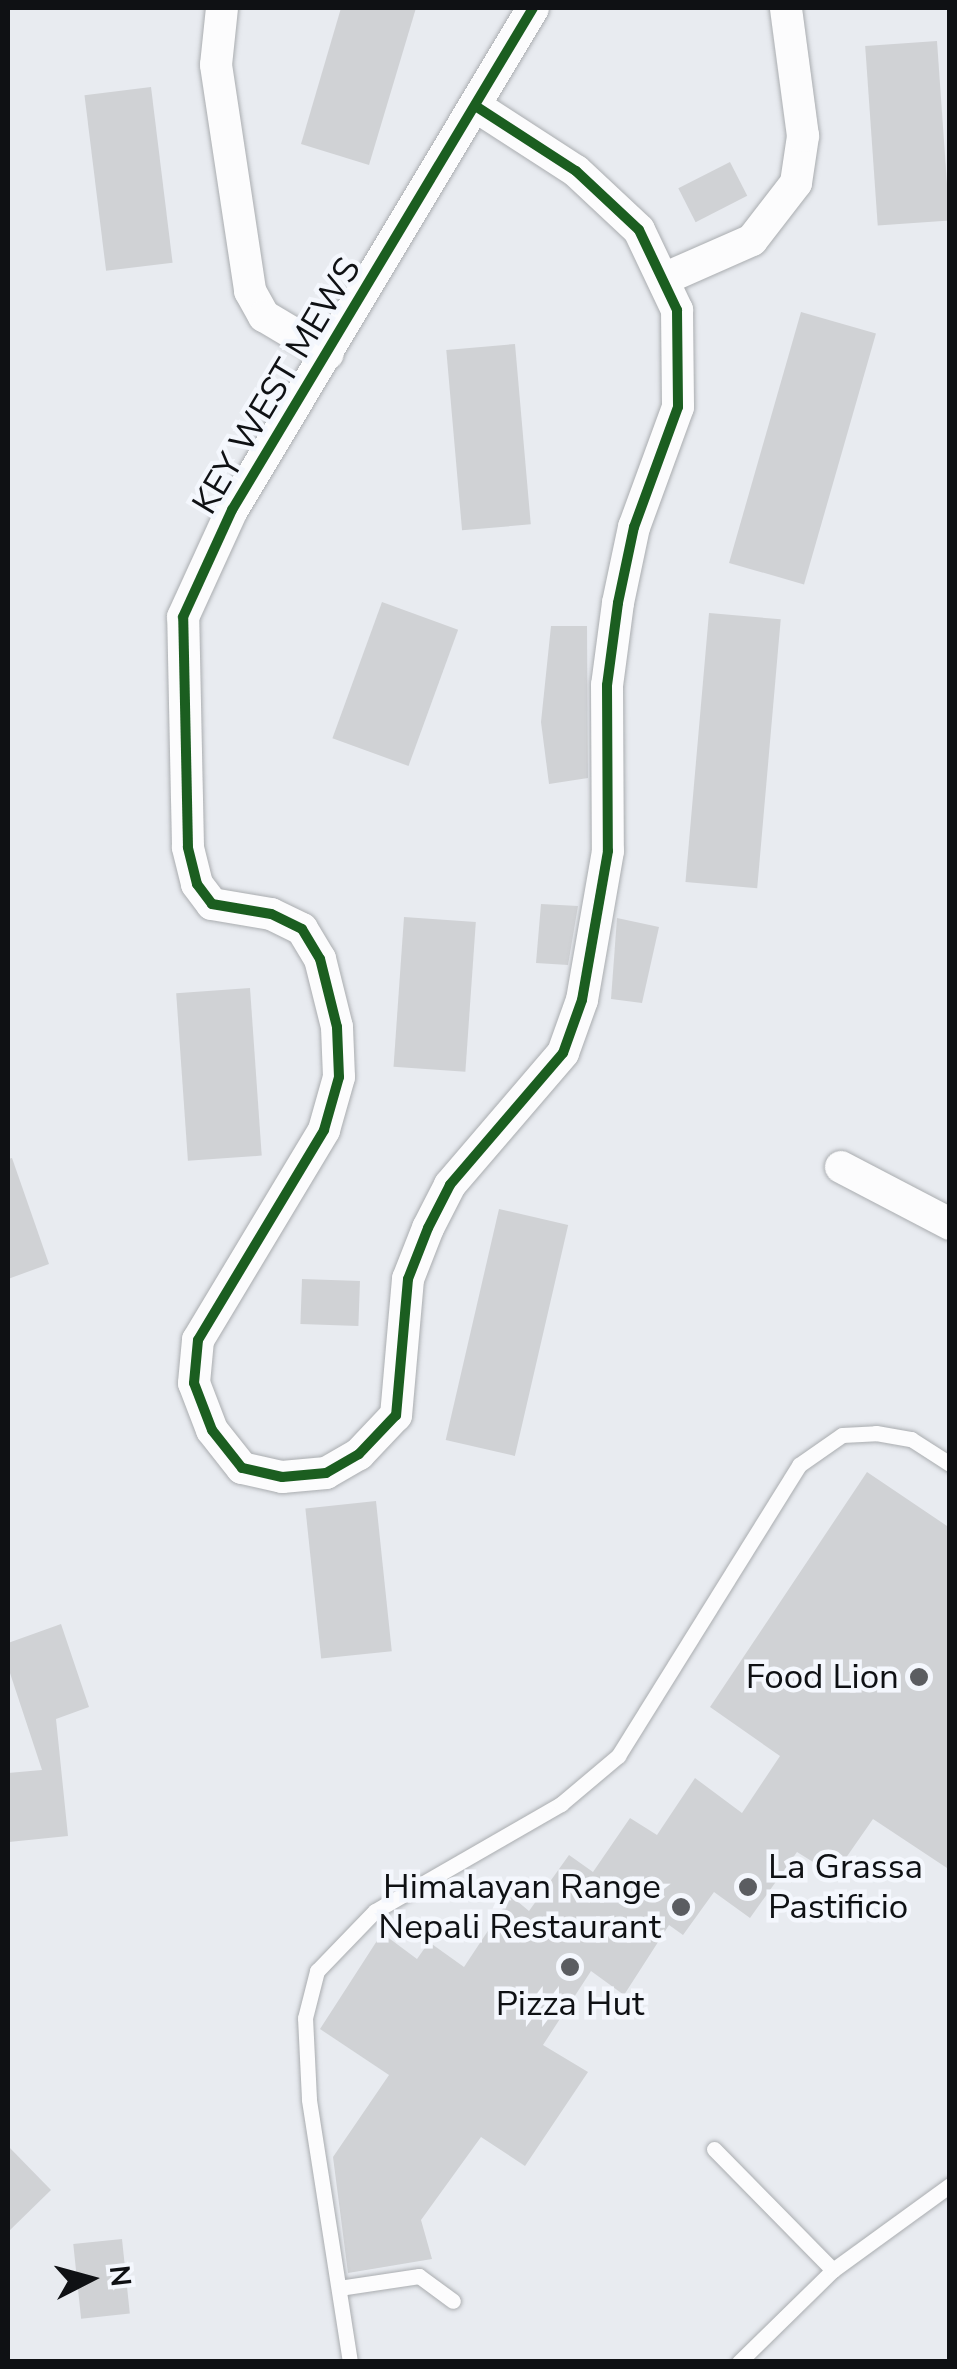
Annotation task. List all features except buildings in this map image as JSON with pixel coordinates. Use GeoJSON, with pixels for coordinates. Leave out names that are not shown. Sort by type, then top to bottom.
{"type":"FeatureCollection","features":[{"type":"Feature","properties":{"kind":"street"},"geometry":{"type":"LineString","coordinates":[[222,8],[216,65],[250,291],[264,316],[328,354]]}},
{"type":"Feature","properties":{"kind":"street","name":"KEY WEST MEWS"},"geometry":{"type":"LineString","coordinates":[[533,8],[232,510],[183,617],[182,734],[197,884],[212,904],[271,914],[302,930],[320,959],[338,1027],[339,1077],[324,1130],[198,1340],[194,1384],[212,1430],[242,1468],[282,1477],[326,1473],[359,1454],[396,1415],[408,1279],[428,1228],[450,1186],[562,1053],[582,1000],[608,851],[607,685],[618,603],[634,527],[678,407],[682,350],[666,278]]}},
{"type":"Feature","properties":{"kind":"street"},"geometry":{"type":"LineString","coordinates":[[477,106],[606,195],[666,278],[752,240],[796,183],[803,136],[786,8]]}},
{"type":"Feature","properties":{"kind":"street"},"geometry":{"type":"LineString","coordinates":[[841,1167],[950,1224]]}},
{"type":"Feature","properties":{"kind":"lane"},"geometry":{"type":"LineString","coordinates":[[350,2362],[309,2099],[305,2018],[317,1971],[374,1911],[561,1804],[618,1756],[799,1465],[842,1434],[876,1432],[911,1439],[950,1464]]}},
{"type":"Feature","properties":{"kind":"lane"},"geometry":{"type":"LineString","coordinates":[[714,2149],[833,2270]]}},
{"type":"Feature","properties":{"kind":"lane"},"geometry":{"type":"LineString","coordinates":[[739,2362],[833,2270],[950,2185]]}},
{"type":"Feature","properties":{"kind":"lane"},"geometry":{"type":"LineString","coordinates":[[339,2288],[418,2276],[453,2301]]}},
{"type":"Feature","properties":{"kind":"cycle path"},"geometry":{"type":"LineString","coordinates":[[477,107],[576,171],[639,230],[677,310],[678,407],[634,527],[618,603],[607,685],[608,851],[582,1000],[563,1053],[450,1185],[428,1228],[408,1279],[396,1415],[359,1454],[326,1473],[282,1477],[242,1468],[212,1430],[194,1383],[198,1340],[324,1130],[339,1077],[337,1027],[320,959],[302,929],[271,914],[212,904],[197,884],[188,847],[183,617],[232,510],[533,8]]}},
{"type":"Feature","properties":{"kind":"place","name":"Food Lion"},"geometry":{"type":"Point","coordinates":[919,1677]}},
{"type":"Feature","properties":{"kind":"place","name":"La Grassa Pastificio"},"geometry":{"type":"Point","coordinates":[748,1887]}},
{"type":"Feature","properties":{"kind":"place","name":"Himalayan Range Nepali Restaurant"},"geometry":{"type":"Point","coordinates":[681,1907]}},
{"type":"Feature","properties":{"kind":"place","name":"Pizza Hut"},"geometry":{"type":"Point","coordinates":[570,1967]}}]}
